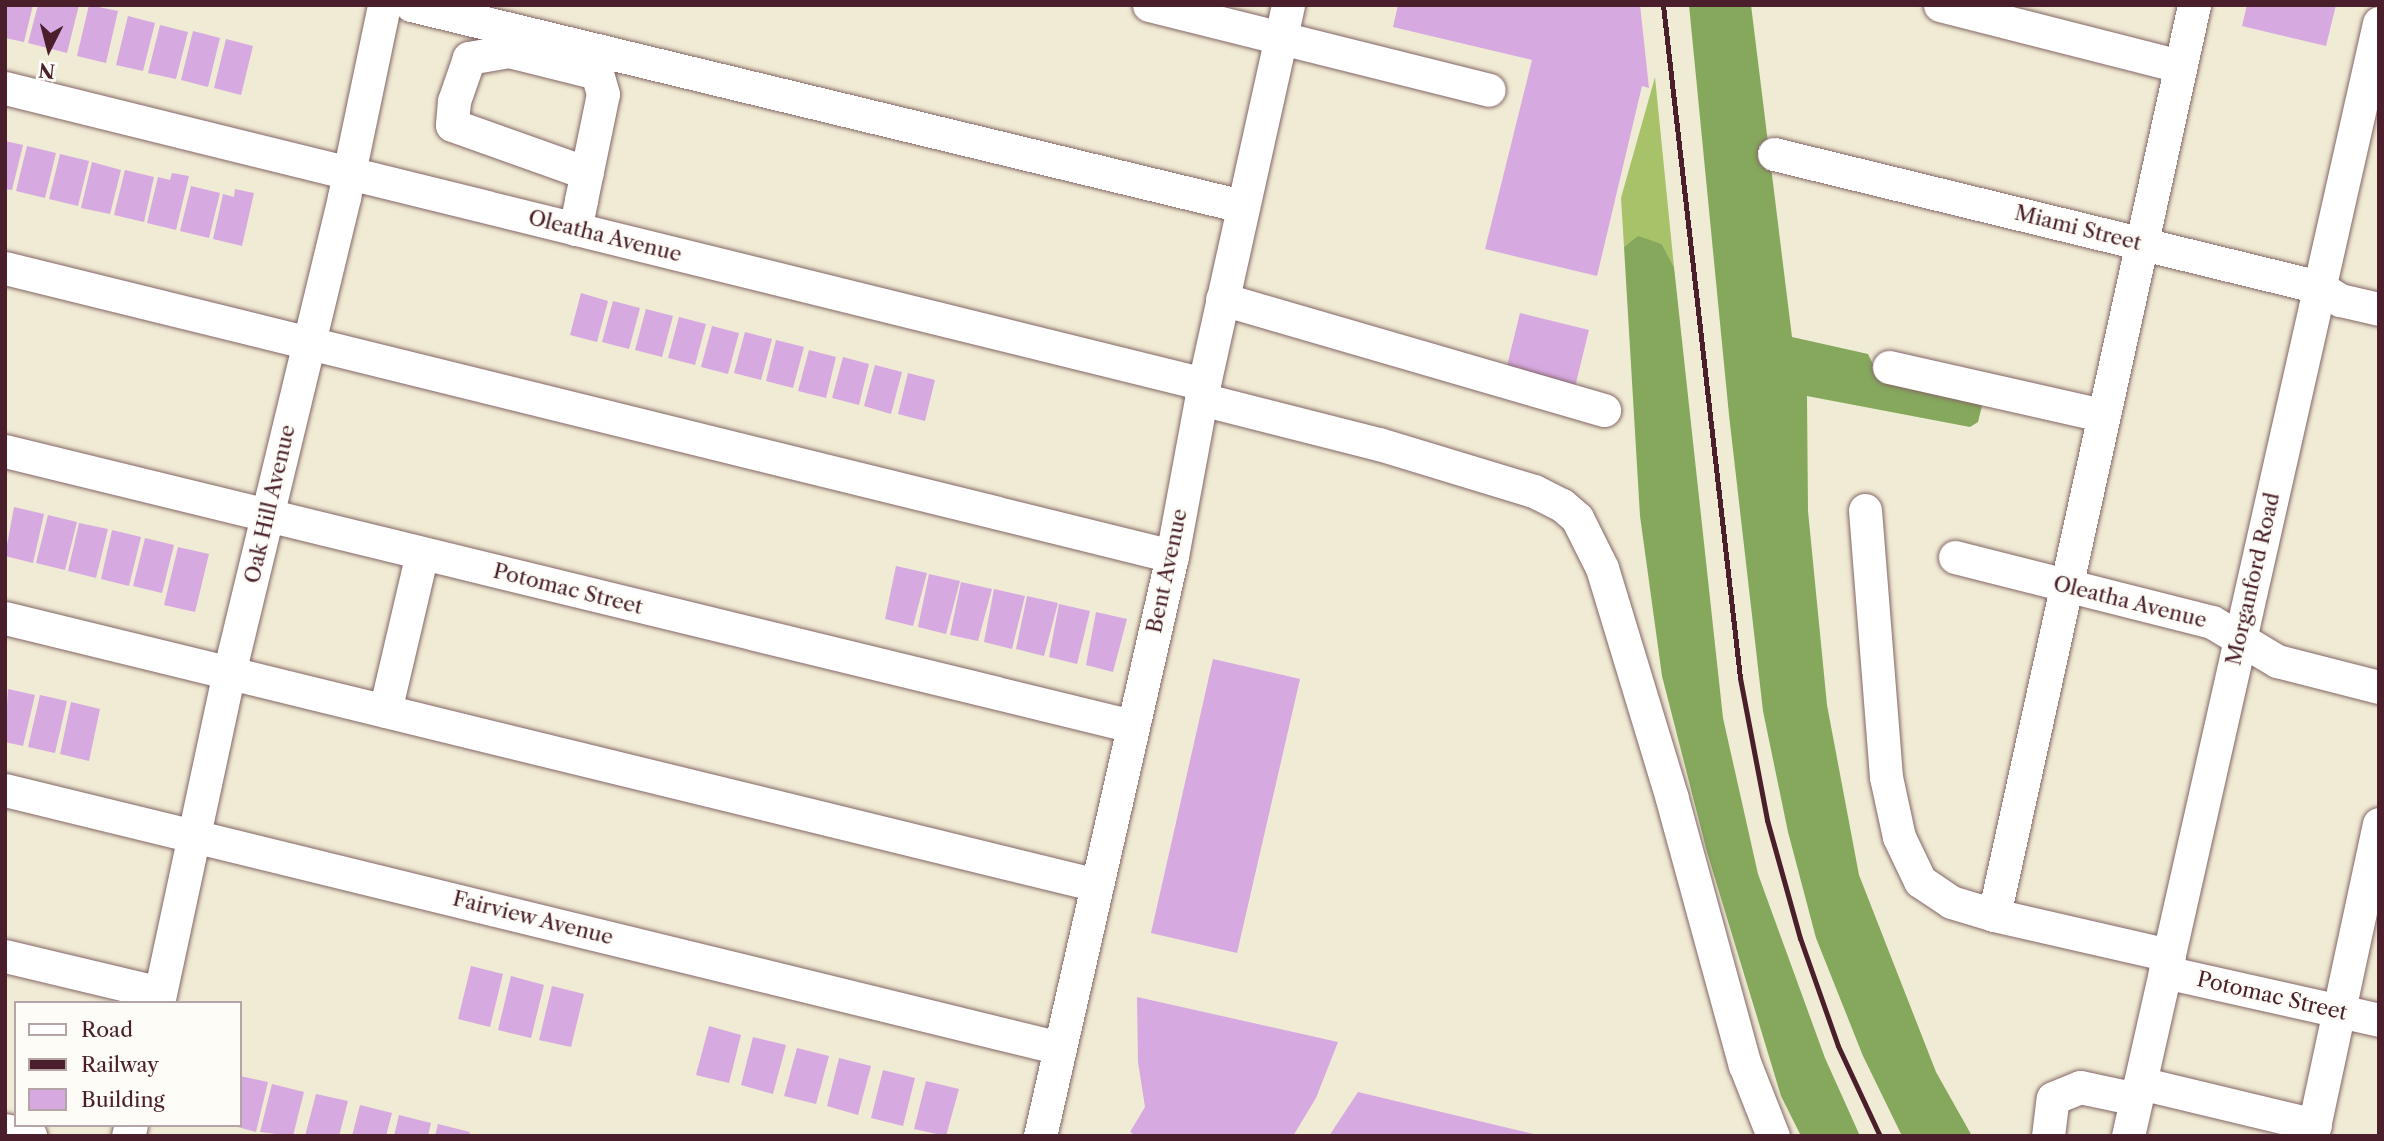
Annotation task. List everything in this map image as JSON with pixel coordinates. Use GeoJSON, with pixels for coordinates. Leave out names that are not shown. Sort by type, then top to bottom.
{"type":"FeatureCollection","features":[{"type":"Feature","properties":{"kind":"street","name":"Oak Hill Avenue"},"geometry":{"type":"LineString","coordinates":[[159,998],[229,673],[349,173],[384,5]]}},
{"type":"Feature","properties":{"kind":"street"},"geometry":{"type":"LineString","coordinates":[[411,5],[1242,206]]}},
{"type":"Feature","properties":{"kind":"street"},"geometry":{"type":"LineString","coordinates":[[1149,5],[1489,90]]}},
{"type":"Feature","properties":{"kind":"street","name":"Bent Avenue"},"geometry":{"type":"LineString","coordinates":[[1046,1134],[1060,1048],[1172,556],[1222,299],[1288,5]]}},
{"type":"Feature","properties":{"kind":"street"},"geometry":{"type":"LineString","coordinates":[[1940,5],[2180,66]]}},
{"type":"Feature","properties":{"kind":"street"},"geometry":{"type":"LineString","coordinates":[[1994,915],[2194,5]]}},
{"type":"Feature","properties":{"kind":"street","name":"Morganford Road"},"geometry":{"type":"LineString","coordinates":[[2128,1136],[2319,287],[2374,62],[2379,23]]}},
{"type":"Feature","properties":{"kind":"street"},"geometry":{"type":"LineString","coordinates":[[575,229],[587,173],[603,94],[597,73],[509,51],[469,58],[454,101],[452,125],[587,173]]}},
{"type":"Feature","properties":{"kind":"street","name":"Oleatha Avenue"},"geometry":{"type":"LineString","coordinates":[[5,88],[575,229],[1203,391],[1534,491],[1562,505],[1577,518],[1602,568],[1627,647],[1745,1065],[1773,1136]]}},
{"type":"Feature","properties":{"kind":"street","name":"Miami Street"},"geometry":{"type":"LineString","coordinates":[[1774,154],[2319,287],[2340,300],[2379,309]]}},
{"type":"Feature","properties":{"kind":"street"},"geometry":{"type":"LineString","coordinates":[[5,268],[309,340],[1172,556]]}},
{"type":"Feature","properties":{"kind":"street"},"geometry":{"type":"LineString","coordinates":[[1222,299],[1604,410]]}},
{"type":"Feature","properties":{"kind":"street"},"geometry":{"type":"LineString","coordinates":[[1889,366],[2102,415]]}},
{"type":"Feature","properties":{"kind":"street","name":"Potomac Street"},"geometry":{"type":"LineString","coordinates":[[5,452],[1132,726]]}},
{"type":"Feature","properties":{"kind":"street","name":"Potomac Street"},"geometry":{"type":"LineString","coordinates":[[1865,510],[1886,777],[1899,837],[1920,881],[1951,902],[2379,1020]]}},
{"type":"Feature","properties":{"kind":"street"},"geometry":{"type":"LineString","coordinates":[[385,711],[422,554]]}},
{"type":"Feature","properties":{"kind":"street","name":"Oleatha Avenue"},"geometry":{"type":"LineString","coordinates":[[1955,557],[2212,622],[2277,661],[2379,687]]}},
{"type":"Feature","properties":{"kind":"street"},"geometry":{"type":"LineString","coordinates":[[5,618],[1097,886]]}},
{"type":"Feature","properties":{"kind":"street","name":"Fairview Avenue"},"geometry":{"type":"LineString","coordinates":[[5,790],[1060,1048]]}},
{"type":"Feature","properties":{"kind":"street"},"geometry":{"type":"LineString","coordinates":[[2048,1136],[2053,1098],[2080,1087],[2138,1091],[2314,1130],[2376,844]]}},
{"type":"Feature","properties":{"kind":"street"},"geometry":{"type":"LineString","coordinates":[[5,956],[159,998]]}},
{"type":"Feature","properties":{"kind":"street"},"geometry":{"type":"LineString","coordinates":[[5,1130],[30,1136]]}},
{"type":"Feature","properties":{"kind":"green space"},"geometry":{"type":"Polygon","coordinates":[[[1689,5],[1751,5],[1792,337],[1868,354],[1875,368],[1984,398],[1978,422],[1970,427],[1807,396],[1808,511],[1827,705],[1859,875],[1936,1072],[1972,1136],[1902,1136],[1863,1056],[1816,938],[1788,832],[1763,711],[1729,415],[1689,5]]]}},
{"type":"Feature","properties":{"kind":"green space"},"geometry":{"type":"Polygon","coordinates":[[[1655,77],[1674,267],[1662,244],[1638,237],[1624,247],[1621,198],[1655,77]]]}},
{"type":"Feature","properties":{"kind":"green space"},"geometry":{"type":"Polygon","coordinates":[[[1638,236],[1662,244],[1674,267],[1723,718],[1758,874],[1825,1058],[1860,1136],[1801,1136],[1781,1096],[1707,852],[1662,676],[1640,516],[1624,247],[1638,236]]]}},
{"type":"Feature","properties":{"kind":"building"},"geometry":{"type":"Polygon","coordinates":[[[5,5],[33,5],[24,42],[5,38],[5,5]]]}},
{"type":"Feature","properties":{"kind":"building"},"geometry":{"type":"Polygon","coordinates":[[[38,5],[79,5],[67,53],[28,43],[38,5]]]}},
{"type":"Feature","properties":{"kind":"building"},"geometry":{"type":"Polygon","coordinates":[[[89,5],[118,11],[106,63],[77,56],[89,5]]]}},
{"type":"Feature","properties":{"kind":"building"},"geometry":{"type":"Polygon","coordinates":[[[1398,5],[1640,5],[1649,88],[1642,86],[1597,276],[1485,249],[1532,60],[1393,27],[1398,5]]]}},
{"type":"Feature","properties":{"kind":"building"},"geometry":{"type":"Polygon","coordinates":[[[2247,5],[2336,5],[2326,46],[2242,26],[2247,5]]]}},
{"type":"Feature","properties":{"kind":"building"},"geometry":{"type":"Polygon","coordinates":[[[128,16],[155,23],[143,71],[116,65],[128,16]]]}},
{"type":"Feature","properties":{"kind":"building"},"geometry":{"type":"Polygon","coordinates":[[[160,25],[188,32],[176,79],[148,73],[160,25]]]}},
{"type":"Feature","properties":{"kind":"building"},"geometry":{"type":"Polygon","coordinates":[[[193,31],[220,38],[208,87],[181,80],[193,31]]]}},
{"type":"Feature","properties":{"kind":"building"},"geometry":{"type":"Polygon","coordinates":[[[226,39],[253,46],[241,95],[214,88],[226,39]]]}},
{"type":"Feature","properties":{"kind":"building"},"geometry":{"type":"Polygon","coordinates":[[[5,141],[23,145],[12,190],[5,189],[5,141]]]}},
{"type":"Feature","properties":{"kind":"building"},"geometry":{"type":"Polygon","coordinates":[[[27,146],[56,153],[45,198],[16,191],[27,146]]]}},
{"type":"Feature","properties":{"kind":"building"},"geometry":{"type":"Polygon","coordinates":[[[60,154],[89,161],[78,206],[49,199],[60,154]]]}},
{"type":"Feature","properties":{"kind":"building"},"geometry":{"type":"Polygon","coordinates":[[[92,162],[121,170],[110,214],[81,208],[92,162]]]}},
{"type":"Feature","properties":{"kind":"building"},"geometry":{"type":"Polygon","coordinates":[[[125,170],[154,177],[144,222],[114,215],[125,170]]]}},
{"type":"Feature","properties":{"kind":"building"},"geometry":{"type":"Polygon","coordinates":[[[172,173],[189,176],[176,230],[147,223],[158,177],[170,180],[172,173]]]}},
{"type":"Feature","properties":{"kind":"building"},"geometry":{"type":"Polygon","coordinates":[[[191,186],[220,193],[209,238],[180,231],[191,186]]]}},
{"type":"Feature","properties":{"kind":"building"},"geometry":{"type":"Polygon","coordinates":[[[235,189],[254,193],[242,246],[213,239],[223,194],[234,197],[235,189]]]}},
{"type":"Feature","properties":{"kind":"building"},"geometry":{"type":"Polygon","coordinates":[[[581,293],[608,301],[597,342],[570,335],[581,293]]]}},
{"type":"Feature","properties":{"kind":"building"},"geometry":{"type":"Polygon","coordinates":[[[613,301],[640,308],[629,349],[602,342],[613,301]]]}},
{"type":"Feature","properties":{"kind":"building"},"geometry":{"type":"Polygon","coordinates":[[[646,309],[673,316],[662,357],[635,350],[646,309]]]}},
{"type":"Feature","properties":{"kind":"building"},"geometry":{"type":"Polygon","coordinates":[[[1520,313],[1589,330],[1575,387],[1506,370],[1520,313]]]}},
{"type":"Feature","properties":{"kind":"building"},"geometry":{"type":"Polygon","coordinates":[[[679,317],[706,324],[695,365],[668,358],[679,317]]]}},
{"type":"Feature","properties":{"kind":"building"},"geometry":{"type":"Polygon","coordinates":[[[712,326],[739,333],[728,374],[701,367],[712,326]]]}},
{"type":"Feature","properties":{"kind":"building"},"geometry":{"type":"Polygon","coordinates":[[[745,332],[772,339],[761,380],[734,373],[745,332]]]}},
{"type":"Feature","properties":{"kind":"building"},"geometry":{"type":"Polygon","coordinates":[[[776,340],[804,347],[793,388],[766,381],[776,340]]]}},
{"type":"Feature","properties":{"kind":"building"},"geometry":{"type":"Polygon","coordinates":[[[809,350],[836,357],[826,398],[798,391],[809,350]]]}},
{"type":"Feature","properties":{"kind":"building"},"geometry":{"type":"Polygon","coordinates":[[[843,357],[869,364],[859,405],[832,398],[843,357]]]}},
{"type":"Feature","properties":{"kind":"building"},"geometry":{"type":"Polygon","coordinates":[[[875,365],[902,372],[891,414],[864,406],[875,365]]]}},
{"type":"Feature","properties":{"kind":"building"},"geometry":{"type":"Polygon","coordinates":[[[908,373],[935,380],[925,421],[898,414],[908,373]]]}},
{"type":"Feature","properties":{"kind":"building"},"geometry":{"type":"Polygon","coordinates":[[[14,507],[44,514],[33,563],[5,556],[14,507]]]}},
{"type":"Feature","properties":{"kind":"building"},"geometry":{"type":"Polygon","coordinates":[[[48,515],[77,522],[65,570],[36,563],[48,515]]]}},
{"type":"Feature","properties":{"kind":"building"},"geometry":{"type":"Polygon","coordinates":[[[79,523],[108,529],[96,578],[68,571],[79,523]]]}},
{"type":"Feature","properties":{"kind":"building"},"geometry":{"type":"Polygon","coordinates":[[[112,530],[141,537],[129,586],[101,579],[112,530]]]}},
{"type":"Feature","properties":{"kind":"building"},"geometry":{"type":"Polygon","coordinates":[[[145,538],[174,545],[162,593],[133,586],[145,538]]]}},
{"type":"Feature","properties":{"kind":"building"},"geometry":{"type":"Polygon","coordinates":[[[178,547],[209,554],[195,612],[164,605],[178,547]]]}},
{"type":"Feature","properties":{"kind":"building"},"geometry":{"type":"Polygon","coordinates":[[[896,566],[927,573],[913,626],[885,619],[896,566]]]}},
{"type":"Feature","properties":{"kind":"building"},"geometry":{"type":"Polygon","coordinates":[[[929,574],[960,581],[946,634],[918,627],[929,574]]]}},
{"type":"Feature","properties":{"kind":"building"},"geometry":{"type":"Polygon","coordinates":[[[961,582],[992,589],[978,641],[950,635],[961,582]]]}},
{"type":"Feature","properties":{"kind":"building"},"geometry":{"type":"Polygon","coordinates":[[[994,589],[1025,596],[1012,649],[984,642],[994,589]]]}},
{"type":"Feature","properties":{"kind":"building"},"geometry":{"type":"Polygon","coordinates":[[[1027,596],[1058,603],[1044,656],[1016,649],[1027,596]]]}},
{"type":"Feature","properties":{"kind":"building"},"geometry":{"type":"Polygon","coordinates":[[[1059,604],[1090,611],[1077,664],[1049,657],[1059,604]]]}},
{"type":"Feature","properties":{"kind":"building"},"geometry":{"type":"Polygon","coordinates":[[[1096,612],[1127,619],[1113,672],[1086,665],[1096,612]]]}},
{"type":"Feature","properties":{"kind":"building"},"geometry":{"type":"Polygon","coordinates":[[[1213,659],[1300,679],[1237,953],[1151,933],[1213,659]]]}},
{"type":"Feature","properties":{"kind":"building"},"geometry":{"type":"Polygon","coordinates":[[[8,689],[35,695],[23,746],[5,742],[8,689]]]}},
{"type":"Feature","properties":{"kind":"building"},"geometry":{"type":"Polygon","coordinates":[[[40,695],[67,701],[55,753],[28,747],[40,695]]]}},
{"type":"Feature","properties":{"kind":"building"},"geometry":{"type":"Polygon","coordinates":[[[71,702],[100,709],[89,761],[60,754],[71,702]]]}},
{"type":"Feature","properties":{"kind":"building"},"geometry":{"type":"Polygon","coordinates":[[[471,966],[503,974],[490,1027],[458,1019],[471,966]]]}},
{"type":"Feature","properties":{"kind":"building"},"geometry":{"type":"Polygon","coordinates":[[[511,976],[544,985],[531,1038],[498,1030],[511,976]]]}},
{"type":"Feature","properties":{"kind":"building"},"geometry":{"type":"Polygon","coordinates":[[[552,986],[584,994],[571,1047],[539,1040],[552,986]]]}},
{"type":"Feature","properties":{"kind":"building"},"geometry":{"type":"Polygon","coordinates":[[[1137,997],[1338,1042],[1316,1098],[1293,1136],[1136,1136],[1130,1132],[1145,1107],[1138,1062],[1137,997]]]}},
{"type":"Feature","properties":{"kind":"building"},"geometry":{"type":"Polygon","coordinates":[[[709,1026],[741,1035],[729,1083],[696,1075],[709,1026]]]}},
{"type":"Feature","properties":{"kind":"building"},"geometry":{"type":"Polygon","coordinates":[[[753,1037],[786,1045],[773,1094],[741,1085],[753,1037]]]}},
{"type":"Feature","properties":{"kind":"building"},"geometry":{"type":"Polygon","coordinates":[[[797,1048],[829,1056],[816,1104],[784,1096],[797,1048]]]}},
{"type":"Feature","properties":{"kind":"building"},"geometry":{"type":"Polygon","coordinates":[[[839,1058],[871,1066],[858,1115],[827,1106],[839,1058]]]}},
{"type":"Feature","properties":{"kind":"building"},"geometry":{"type":"Polygon","coordinates":[[[883,1070],[915,1078],[903,1126],[871,1118],[883,1070]]]}},
{"type":"Feature","properties":{"kind":"building"},"geometry":{"type":"Polygon","coordinates":[[[242,1076],[268,1082],[256,1132],[238,1127],[242,1127],[242,1076]]]}},
{"type":"Feature","properties":{"kind":"building"},"geometry":{"type":"Polygon","coordinates":[[[926,1081],[959,1089],[946,1136],[914,1129],[926,1081]]]}},
{"type":"Feature","properties":{"kind":"building"},"geometry":{"type":"Polygon","coordinates":[[[272,1084],[304,1092],[293,1136],[260,1132],[272,1084]]]}},
{"type":"Feature","properties":{"kind":"building"},"geometry":{"type":"Polygon","coordinates":[[[1358,1092],[1538,1135],[1538,1136],[1329,1136],[1358,1092]]]}},
{"type":"Feature","properties":{"kind":"building"},"geometry":{"type":"Polygon","coordinates":[[[316,1094],[348,1101],[339,1136],[305,1136],[316,1094]]]}},
{"type":"Feature","properties":{"kind":"building"},"geometry":{"type":"Polygon","coordinates":[[[360,1105],[392,1113],[386,1136],[352,1136],[360,1105]]]}},
{"type":"Feature","properties":{"kind":"building"},"geometry":{"type":"Polygon","coordinates":[[[399,1115],[431,1123],[428,1136],[394,1136],[399,1115]]]}},
{"type":"Feature","properties":{"kind":"building"},"geometry":{"type":"Polygon","coordinates":[[[438,1124],[470,1132],[469,1136],[435,1136],[438,1124]]]}},
{"type":"Feature","properties":{"kind":"railway"},"geometry":{"type":"LineString","coordinates":[[1663,5],[1740,678],[1767,820],[1800,938],[1838,1046],[1880,1136]]}}]}
